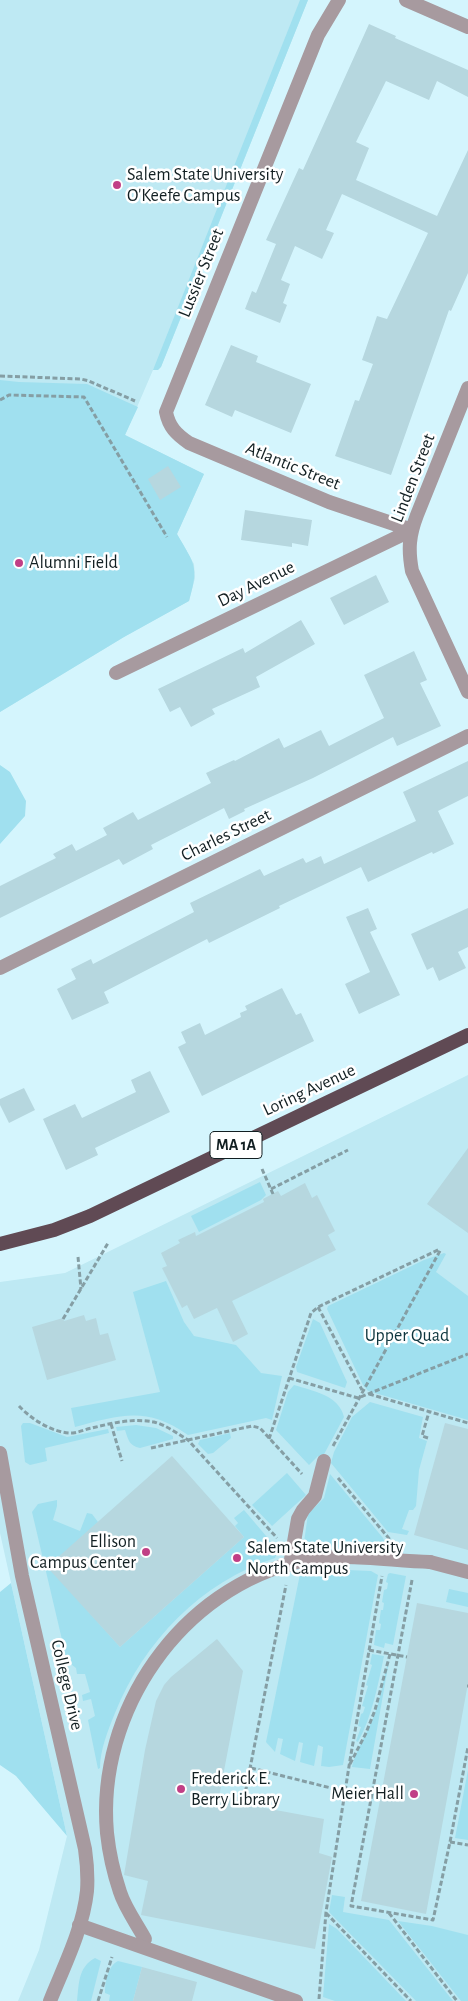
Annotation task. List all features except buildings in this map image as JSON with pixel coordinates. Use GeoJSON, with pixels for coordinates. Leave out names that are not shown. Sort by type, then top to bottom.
{"type":"FeatureCollection","features":[{"type":"Feature","properties":{"kind":"highway","name":"Loring Avenue"},"geometry":{"type":"LineString","coordinates":[[0,1244],[54,1230],[90,1216],[468,1035]]}},
{"type":"Feature","properties":{"kind":"street","name":"Lussier Street"},"geometry":{"type":"LineString","coordinates":[[168,424],[166,412],[171,394],[318,35],[339,0]]}},
{"type":"Feature","properties":{"kind":"street"},"geometry":{"type":"LineString","coordinates":[[406,0],[468,27]]}},
{"type":"Feature","properties":{"kind":"street","name":"Linden Street"},"geometry":{"type":"LineString","coordinates":[[467,688],[412,571],[409,551],[412,530],[468,388]]}},
{"type":"Feature","properties":{"kind":"street","name":"Atlantic Street"},"geometry":{"type":"LineString","coordinates":[[168,424],[189,443],[329,502],[412,530]]}},
{"type":"Feature","properties":{"kind":"street","name":"Day Avenue"},"geometry":{"type":"LineString","coordinates":[[116,673],[412,530]]}},
{"type":"Feature","properties":{"kind":"street","name":"Charles Street"},"geometry":{"type":"LineString","coordinates":[[0,968],[468,736]]}},
{"type":"Feature","properties":{"kind":"street","name":"College Drive"},"geometry":{"type":"LineString","coordinates":[[0,1453],[8,1488],[22,1576],[85,1848],[88,1873],[80,1926],[50,2001]]}},
{"type":"Feature","properties":{"kind":"street"},"geometry":{"type":"LineString","coordinates":[[291,1559],[298,1519],[315,1496],[324,1462]]}},
{"type":"Feature","properties":{"kind":"street"},"geometry":{"type":"LineString","coordinates":[[145,1939],[120,1894],[107,1833],[108,1778],[120,1729],[137,1690],[166,1646],[187,1622],[209,1603],[244,1581],[291,1559],[301,1561],[334,1557],[430,1562],[468,1572]]}},
{"type":"Feature","properties":{"kind":"street"},"geometry":{"type":"LineString","coordinates":[[80,1926],[296,2001]]}},
{"type":"Feature","properties":{"kind":"path"},"geometry":{"type":"LineString","coordinates":[[0,376],[89,380],[135,401]]}},
{"type":"Feature","properties":{"kind":"path"},"geometry":{"type":"LineString","coordinates":[[0,400],[9,395],[84,398],[167,537]]}},
{"type":"Feature","properties":{"kind":"path"},"geometry":{"type":"LineString","coordinates":[[271,1189],[348,1150]]}},
{"type":"Feature","properties":{"kind":"path"},"geometry":{"type":"LineString","coordinates":[[262,1169],[273,1194]]}},
{"type":"Feature","properties":{"kind":"path"},"geometry":{"type":"LineString","coordinates":[[63,1319],[108,1243]]}},
{"type":"Feature","properties":{"kind":"path"},"geometry":{"type":"LineString","coordinates":[[269,1439],[306,1322],[311,1313],[318,1307],[441,1249],[324,1462],[412,1562],[398,1655],[351,1906],[433,1920],[468,1747]]}},
{"type":"Feature","properties":{"kind":"path"},"geometry":{"type":"LineString","coordinates":[[78,1257],[81,1289]]}},
{"type":"Feature","properties":{"kind":"path"},"geometry":{"type":"LineString","coordinates":[[318,1307],[362,1391]]}},
{"type":"Feature","properties":{"kind":"path"},"geometry":{"type":"LineString","coordinates":[[288,1378],[358,1398],[468,1354]]}},
{"type":"Feature","properties":{"kind":"path"},"geometry":{"type":"LineString","coordinates":[[369,1394],[468,1423]]}},
{"type":"Feature","properties":{"kind":"path"},"geometry":{"type":"LineString","coordinates":[[19,1406],[27,1414],[59,1430],[73,1433],[111,1424],[137,1421],[155,1423],[188,1440],[291,1559],[244,1799]]}},
{"type":"Feature","properties":{"kind":"path"},"geometry":{"type":"LineString","coordinates":[[428,1438],[422,1436],[429,1412]]}},
{"type":"Feature","properties":{"kind":"path"},"geometry":{"type":"LineString","coordinates":[[111,1424],[122,1461]]}},
{"type":"Feature","properties":{"kind":"path"},"geometry":{"type":"LineString","coordinates":[[151,1448],[208,1434],[252,1426],[260,1428],[316,1490]]}},
{"type":"Feature","properties":{"kind":"path"},"geometry":{"type":"LineString","coordinates":[[319,1999],[326,1912],[344,1792],[385,1560]]}},
{"type":"Feature","properties":{"kind":"path"},"geometry":{"type":"LineString","coordinates":[[369,1650],[407,1657]]}},
{"type":"Feature","properties":{"kind":"path"},"geometry":{"type":"LineString","coordinates":[[349,1764],[366,1733],[375,1710],[390,1654]]}},
{"type":"Feature","properties":{"kind":"path"},"geometry":{"type":"LineString","coordinates":[[250,1768],[371,1798]]}},
{"type":"Feature","properties":{"kind":"path"},"geometry":{"type":"LineString","coordinates":[[450,1842],[468,1845]]}},
{"type":"Feature","properties":{"kind":"path"},"geometry":{"type":"LineString","coordinates":[[326,1912],[411,2001]]}},
{"type":"Feature","properties":{"kind":"path"},"geometry":{"type":"LineString","coordinates":[[389,1913],[458,2001]]}},
{"type":"Feature","properties":{"kind":"path"},"geometry":{"type":"LineString","coordinates":[[98,2001],[112,1957]]}},
{"type":"Feature","properties":{"kind":"shaded area","name":"Salem State University O'Keefe Campus"},"geometry":{"type":"Polygon","coordinates":[[[0,0],[308,0],[161,367],[153,370],[125,435],[204,474],[177,534],[194,564],[195,578],[189,601],[124,637],[0,712],[0,0]]]}},
{"type":"Feature","properties":{"kind":"shaded area","name":"Salem State University North Campus"},"geometry":{"type":"Polygon","coordinates":[[[468,1075],[468,2001],[18,2001],[39,1950],[67,1836],[0,1533],[0,1282],[65,1273],[468,1075]]]}},
{"type":"Feature","properties":{"kind":"green space"},"geometry":{"type":"Polygon","coordinates":[[[300,0],[308,0],[161,367],[158,370],[153,370],[300,0]]]}},
{"type":"Feature","properties":{"kind":"green space"},"geometry":{"type":"Polygon","coordinates":[[[0,380],[87,384],[138,407],[125,435],[204,474],[177,534],[194,566],[194,580],[189,601],[124,637],[0,712],[0,380]]]}},
{"type":"Feature","properties":{"kind":"green space"},"geometry":{"type":"Polygon","coordinates":[[[0,765],[10,772],[26,801],[25,816],[0,844],[0,765]]]}},
{"type":"Feature","properties":{"kind":"green space"},"geometry":{"type":"Polygon","coordinates":[[[260,1182],[266,1195],[261,1200],[199,1232],[191,1216],[260,1182]]]}},
{"type":"Feature","properties":{"kind":"green space","name":"Upper Quad"},"geometry":{"type":"Polygon","coordinates":[[[446,1254],[436,1272],[468,1296],[468,1420],[368,1391],[363,1385],[327,1309],[328,1306],[424,1260],[446,1254]]]}},
{"type":"Feature","properties":{"kind":"green space"},"geometry":{"type":"Polygon","coordinates":[[[166,1281],[184,1322],[194,1336],[236,1345],[261,1373],[282,1376],[272,1420],[266,1418],[188,1435],[159,1420],[133,1416],[106,1419],[75,1427],[71,1408],[160,1392],[133,1292],[166,1281]]]}},
{"type":"Feature","properties":{"kind":"green space"},"geometry":{"type":"Polygon","coordinates":[[[313,1319],[320,1323],[347,1382],[345,1388],[297,1372],[296,1367],[313,1319]]]}},
{"type":"Feature","properties":{"kind":"green space"},"geometry":{"type":"Polygon","coordinates":[[[294,1385],[317,1392],[331,1399],[337,1404],[344,1417],[322,1458],[318,1456],[309,1465],[276,1430],[288,1392],[294,1385]]]}},
{"type":"Feature","properties":{"kind":"green space"},"geometry":{"type":"Polygon","coordinates":[[[370,1402],[423,1417],[419,1438],[427,1441],[419,1470],[416,1506],[413,1510],[409,1510],[402,1529],[409,1531],[407,1535],[388,1532],[331,1463],[334,1452],[352,1417],[370,1402]]]}},
{"type":"Feature","properties":{"kind":"green space"},"geometry":{"type":"Polygon","coordinates":[[[23,1423],[30,1423],[67,1437],[108,1429],[109,1433],[45,1448],[47,1461],[30,1465],[25,1462],[21,1426],[23,1423]]]}},
{"type":"Feature","properties":{"kind":"green space"},"geometry":{"type":"Polygon","coordinates":[[[136,1425],[156,1428],[173,1436],[173,1439],[140,1448],[133,1446],[125,1430],[117,1431],[116,1427],[136,1425]]]}},
{"type":"Feature","properties":{"kind":"green space"},"geometry":{"type":"Polygon","coordinates":[[[230,1433],[231,1438],[213,1453],[208,1454],[198,1444],[200,1440],[230,1433]]]}},
{"type":"Feature","properties":{"kind":"green space"},"geometry":{"type":"Polygon","coordinates":[[[287,1473],[306,1495],[272,1526],[252,1505],[287,1473]]]}},
{"type":"Feature","properties":{"kind":"green space"},"geometry":{"type":"Polygon","coordinates":[[[330,1474],[383,1538],[385,1543],[383,1550],[347,1547],[303,1549],[308,1514],[324,1498],[330,1474]]]}},
{"type":"Feature","properties":{"kind":"green space"},"geometry":{"type":"Polygon","coordinates":[[[57,1500],[53,1520],[80,1531],[87,1513],[92,1514],[98,1522],[48,1567],[120,1647],[244,1537],[235,1526],[238,1523],[234,1518],[244,1510],[278,1550],[275,1558],[223,1582],[200,1599],[178,1617],[159,1639],[127,1687],[107,1733],[101,1754],[100,1768],[98,1769],[88,1720],[95,1716],[91,1699],[83,1701],[82,1695],[90,1692],[85,1674],[77,1674],[76,1668],[67,1661],[32,1512],[38,1504],[57,1500]]]}},
{"type":"Feature","properties":{"kind":"green space"},"geometry":{"type":"Polygon","coordinates":[[[325,1569],[371,1571],[378,1575],[343,1765],[329,1767],[321,1766],[323,1747],[318,1745],[314,1766],[300,1762],[303,1743],[299,1742],[295,1761],[280,1754],[283,1739],[278,1738],[275,1752],[266,1742],[300,1574],[325,1569]]]}},
{"type":"Feature","properties":{"kind":"green space"},"geometry":{"type":"Polygon","coordinates":[[[390,1573],[406,1576],[393,1645],[385,1643],[384,1648],[374,1645],[376,1630],[380,1630],[381,1624],[379,1623],[381,1610],[383,1610],[384,1590],[387,1589],[388,1583],[386,1582],[390,1573]]]}},
{"type":"Feature","properties":{"kind":"green space"},"geometry":{"type":"Polygon","coordinates":[[[11,1583],[67,1836],[16,1776],[0,1765],[0,1592],[11,1583]]]}},
{"type":"Feature","properties":{"kind":"green space"},"geometry":{"type":"Polygon","coordinates":[[[449,1589],[468,1593],[468,1607],[446,1602],[449,1589]]]}},
{"type":"Feature","properties":{"kind":"green space"},"geometry":{"type":"Polygon","coordinates":[[[372,1654],[384,1656],[371,1711],[358,1742],[356,1741],[361,1727],[358,1726],[365,1707],[362,1706],[368,1686],[366,1685],[372,1665],[370,1664],[372,1654]]]}},
{"type":"Feature","properties":{"kind":"green space"},"geometry":{"type":"Polygon","coordinates":[[[389,1661],[370,1769],[352,1767],[376,1710],[389,1661]]]}},
{"type":"Feature","properties":{"kind":"green space"},"geometry":{"type":"Polygon","coordinates":[[[468,1770],[468,1840],[455,1838],[468,1770]]]}},
{"type":"Feature","properties":{"kind":"green space"},"geometry":{"type":"Polygon","coordinates":[[[332,1895],[345,1897],[343,1912],[389,1920],[453,2001],[416,2001],[329,1912],[332,1895]]]}},
{"type":"Feature","properties":{"kind":"green space"},"geometry":{"type":"Polygon","coordinates":[[[398,1921],[432,1926],[468,1935],[468,2001],[461,2001],[398,1921]]]}},
{"type":"Feature","properties":{"kind":"green space"},"geometry":{"type":"Polygon","coordinates":[[[329,1924],[337,1929],[406,2001],[335,2001],[323,1997],[329,1924]]]}},
{"type":"Feature","properties":{"kind":"green space"},"geometry":{"type":"Polygon","coordinates":[[[95,1958],[101,1961],[91,2001],[77,2001],[82,1971],[95,1958]]]}},
{"type":"Feature","properties":{"kind":"green space"},"geometry":{"type":"Polygon","coordinates":[[[118,1961],[142,1967],[133,2001],[109,2001],[110,1995],[105,1993],[109,1970],[118,1961]]]}},
{"type":"Feature","properties":{"kind":"place","name":"Salem State University O'Keefe Campus"},"geometry":{"type":"Point","coordinates":[117,185]}},
{"type":"Feature","properties":{"kind":"place","name":"Alumni Field"},"geometry":{"type":"Point","coordinates":[19,563]}},
{"type":"Feature","properties":{"kind":"place","name":"Ellison Campus Center"},"geometry":{"type":"Point","coordinates":[146,1552]}},
{"type":"Feature","properties":{"kind":"place","name":"Salem State University North Campus"},"geometry":{"type":"Point","coordinates":[237,1558]}},
{"type":"Feature","properties":{"kind":"place","name":"Frederick E. Berry Library"},"geometry":{"type":"Point","coordinates":[181,1789]}},
{"type":"Feature","properties":{"kind":"place","name":"Meier Hall"},"geometry":{"type":"Point","coordinates":[414,1794]}}]}
